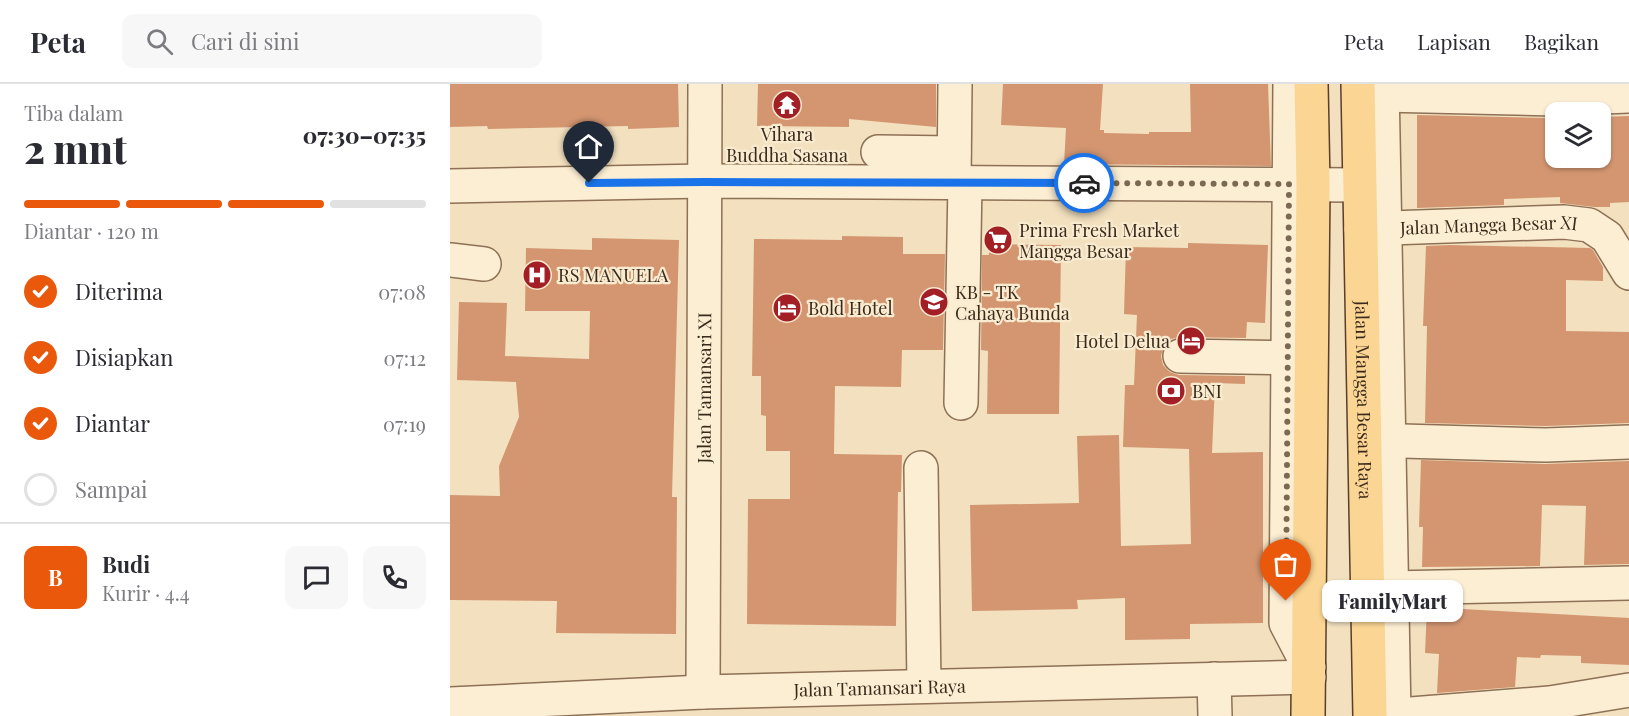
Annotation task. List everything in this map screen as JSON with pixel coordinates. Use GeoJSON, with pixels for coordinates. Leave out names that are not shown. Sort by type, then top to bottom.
{"type":"FeatureCollection","features":[{"type":"Feature","properties":{"kind":"main road"},"geometry":{"type":"LineString","coordinates":[[1308,716],[1309,672],[1300,358],[1301,184],[1311,84]]}},
{"type":"Feature","properties":{"kind":"main road","name":"Jalan Mangga Besar Raya"},"geometry":{"type":"LineString","coordinates":[[1370,716],[1377,440],[1372,228],[1360,185],[1374,88]]}},
{"type":"Feature","properties":{"kind":"street","name":"Jalan Tamansari XI"},"geometry":{"type":"LineString","coordinates":[[703,692],[705,84]]}},
{"type":"Feature","properties":{"kind":"street"},"geometry":{"type":"LineString","coordinates":[[955,84],[961,403]]}},
{"type":"Feature","properties":{"kind":"street"},"geometry":{"type":"LineString","coordinates":[[1290,84],[1301,184]]}},
{"type":"Feature","properties":{"kind":"street"},"geometry":{"type":"LineString","coordinates":[[1372,228],[1374,88],[1554,99],[1629,96]]}},
{"type":"Feature","properties":{"kind":"street"},"geometry":{"type":"LineString","coordinates":[[878,152],[958,173]]}},
{"type":"Feature","properties":{"kind":"street"},"geometry":{"type":"LineString","coordinates":[[450,186],[704,182],[958,173],[1360,185]]}},
{"type":"Feature","properties":{"kind":"street","name":"Jalan Mangga Besar XI"},"geometry":{"type":"LineString","coordinates":[[1372,228],[1564,222],[1589,225],[1607,237],[1629,273]]}},
{"type":"Feature","properties":{"kind":"street"},"geometry":{"type":"LineString","coordinates":[[450,260],[484,264]]}},
{"type":"Feature","properties":{"kind":"street"},"geometry":{"type":"LineString","coordinates":[[1180,356],[1300,358]]}},
{"type":"Feature","properties":{"kind":"street"},"geometry":{"type":"LineString","coordinates":[[1394,715],[1390,588],[1377,440],[1546,445],[1629,442]]}},
{"type":"Feature","properties":{"kind":"street"},"geometry":{"type":"LineString","coordinates":[[921,468],[924,685]]}},
{"type":"Feature","properties":{"kind":"street"},"geometry":{"type":"LineString","coordinates":[[1390,588],[1629,583]]}},
{"type":"Feature","properties":{"kind":"street","name":"Jalan Tamansari Raya"},"geometry":{"type":"LineString","coordinates":[[450,704],[703,692],[1214,679],[1309,672]]}},
{"type":"Feature","properties":{"kind":"street"},"geometry":{"type":"LineString","coordinates":[[1214,679],[1215,716]]}},
{"type":"Feature","properties":{"kind":"street"},"geometry":{"type":"LineString","coordinates":[[1386,716],[1550,703],[1629,690]]}},
{"type":"Feature","properties":{"kind":"building"},"geometry":{"type":"Polygon","coordinates":[[[450,84],[678,84],[679,127],[488,129],[487,126],[450,127],[450,84]]]}},
{"type":"Feature","properties":{"kind":"building"},"geometry":{"type":"Polygon","coordinates":[[[758,84],[936,84],[936,127],[849,119],[849,127],[757,126],[758,84]]]}},
{"type":"Feature","properties":{"kind":"building"},"geometry":{"type":"Polygon","coordinates":[[[1003,84],[1103,84],[1100,130],[1104,130],[1104,133],[1149,134],[1149,132],[1191,132],[1190,84],[1268,84],[1271,166],[1064,164],[1066,128],[1001,125],[1003,84]]]}},
{"type":"Feature","properties":{"kind":"building"},"geometry":{"type":"Polygon","coordinates":[[[1417,115],[1545,118],[1545,168],[1611,168],[1611,117],[1629,116],[1629,202],[1610,203],[1610,207],[1594,207],[1560,203],[1560,197],[1504,199],[1504,205],[1417,208],[1417,115]]]}},
{"type":"Feature","properties":{"kind":"building"},"geometry":{"type":"Polygon","coordinates":[[[842,236],[903,237],[903,254],[945,254],[943,350],[902,350],[901,387],[835,386],[834,454],[902,455],[901,492],[898,492],[896,626],[747,624],[748,499],[790,499],[790,451],[766,451],[766,416],[761,415],[761,376],[752,376],[754,239],[842,240],[842,236]]]}},
{"type":"Feature","properties":{"kind":"building"},"geometry":{"type":"Polygon","coordinates":[[[592,238],[679,240],[672,497],[677,497],[676,634],[556,633],[557,601],[450,600],[450,495],[500,496],[499,466],[519,417],[516,382],[457,380],[459,302],[507,303],[505,356],[589,359],[590,311],[525,311],[526,248],[592,250],[592,238]]]}},
{"type":"Feature","properties":{"kind":"building"},"geometry":{"type":"Polygon","coordinates":[[[1188,243],[1268,245],[1265,323],[1247,322],[1246,338],[1180,337],[1171,339],[1164,346],[1161,356],[1163,365],[1170,372],[1179,375],[1245,376],[1245,384],[1215,383],[1212,453],[1263,452],[1263,623],[1190,624],[1190,639],[1125,640],[1125,598],[1077,600],[1078,609],[972,611],[970,505],[1079,503],[1077,436],[1119,435],[1121,546],[1191,544],[1189,449],[1123,447],[1125,385],[1134,385],[1137,315],[1124,314],[1126,247],[1188,248],[1188,243]]]}},
{"type":"Feature","properties":{"kind":"building"},"geometry":{"type":"Polygon","coordinates":[[[989,244],[1061,245],[1059,414],[987,414],[988,351],[981,350],[982,255],[989,255],[989,244]]]}},
{"type":"Feature","properties":{"kind":"building"},"geometry":{"type":"Polygon","coordinates":[[[1426,246],[1590,248],[1593,250],[1603,267],[1603,281],[1566,280],[1566,331],[1629,332],[1629,423],[1546,426],[1425,423],[1427,326],[1423,326],[1426,246]]]}},
{"type":"Feature","properties":{"kind":"building"},"geometry":{"type":"Polygon","coordinates":[[[1421,460],[1545,464],[1629,461],[1629,564],[1584,565],[1586,506],[1542,505],[1540,566],[1422,567],[1423,527],[1419,527],[1421,460]]]}},
{"type":"Feature","properties":{"kind":"building"},"geometry":{"type":"Polygon","coordinates":[[[1427,607],[1629,618],[1629,665],[1581,663],[1581,656],[1517,657],[1515,687],[1437,693],[1439,654],[1425,653],[1427,607]]]}},
{"type":"Feature","properties":{"kind":"way so far"},"geometry":{"type":"LineString","coordinates":[[1084,183],[1289,184],[1286,601]]}},
{"type":"Feature","properties":{"kind":"place","name":"Vihara Buddha Sasana"},"geometry":{"type":"Point","coordinates":[787,105]}},
{"type":"Feature","properties":{"kind":"place","name":"Prima Fresh Market Mangga Besar"},"geometry":{"type":"Point","coordinates":[998,240]}},
{"type":"Feature","properties":{"kind":"place","name":"RS MANUELA"},"geometry":{"type":"Point","coordinates":[537,275]}},
{"type":"Feature","properties":{"kind":"place","name":"KB - TK Cahaya Bunda"},"geometry":{"type":"Point","coordinates":[934,302]}},
{"type":"Feature","properties":{"kind":"place","name":"Bold Hotel"},"geometry":{"type":"Point","coordinates":[787,308]}},
{"type":"Feature","properties":{"kind":"place","name":"Hotel Delua"},"geometry":{"type":"Point","coordinates":[1191,341]}},
{"type":"Feature","properties":{"kind":"place","name":"BNI"},"geometry":{"type":"Point","coordinates":[1171,391]}},
{"type":"Feature","properties":{"kind":"place","name":"FamilyMart"},"geometry":{"type":"Point","coordinates":[1286,601]}},
{"type":"Feature","properties":{"kind":"route"},"geometry":{"type":"LineString","coordinates":[[589,183],[1084,183]]}}]}
